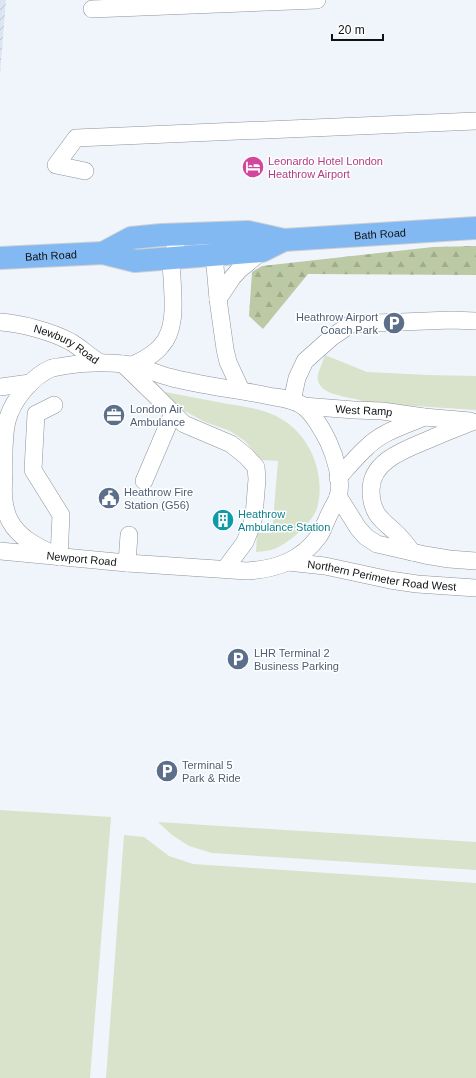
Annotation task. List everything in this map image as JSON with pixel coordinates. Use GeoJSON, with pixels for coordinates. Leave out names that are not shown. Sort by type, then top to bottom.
{"type":"FeatureCollection","features":[{"type":"Feature","properties":{"kind":"highway","name":"Bath Road"},"geometry":{"type":"LineString","coordinates":[[103,253],[131,238],[161,234],[248,232],[284,240],[476,228]]}},
{"type":"Feature","properties":{"kind":"highway","name":"Bath Road"},"geometry":{"type":"LineString","coordinates":[[0,258],[103,253],[135,261],[262,251],[284,240]]}},
{"type":"Feature","properties":{"kind":"street"},"geometry":{"type":"LineString","coordinates":[[92,9],[317,0]]}},
{"type":"Feature","properties":{"kind":"street"},"geometry":{"type":"LineString","coordinates":[[85,170],[56,164],[76,138],[476,121]]}},
{"type":"Feature","properties":{"kind":"street"},"geometry":{"type":"LineString","coordinates":[[128,365],[146,358],[161,347],[167,339],[173,319],[171,258],[175,249],[186,234],[204,245],[214,255],[225,349],[228,362],[242,390]]}},
{"type":"Feature","properties":{"kind":"street"},"geometry":{"type":"LineString","coordinates":[[218,299],[239,270],[262,251]]}},
{"type":"Feature","properties":{"kind":"street"},"geometry":{"type":"LineString","coordinates":[[298,403],[297,378],[306,361],[332,337],[351,324],[451,320],[476,321]]}},
{"type":"Feature","properties":{"kind":"street","name":"Newbury Road"},"geometry":{"type":"LineString","coordinates":[[0,322],[25,326],[56,336],[70,342],[99,362],[128,365]]}},
{"type":"Feature","properties":{"kind":"street","name":"Newport Road"},"geometry":{"type":"LineString","coordinates":[[99,362],[76,363],[53,368],[43,373],[22,391],[8,416],[5,436],[3,492],[5,520],[30,542],[59,557],[247,571],[262,570],[288,562]]}},
{"type":"Feature","properties":{"kind":"street"},"geometry":{"type":"LineString","coordinates":[[128,365],[168,377],[242,390],[298,403],[313,417],[325,435],[336,463],[339,486],[338,496],[319,535],[304,552],[288,562]]}},
{"type":"Feature","properties":{"kind":"street"},"geometry":{"type":"LineString","coordinates":[[128,365],[184,424],[231,444],[246,456],[256,467],[257,479],[254,516],[251,527],[245,542],[225,569]]}},
{"type":"Feature","properties":{"kind":"street"},"geometry":{"type":"LineString","coordinates":[[0,387],[30,383]]}},
{"type":"Feature","properties":{"kind":"street"},"geometry":{"type":"LineString","coordinates":[[17,400],[36,414]]}},
{"type":"Feature","properties":{"kind":"street","name":"West Ramp"},"geometry":{"type":"LineString","coordinates":[[298,403],[474,422]]}},
{"type":"Feature","properties":{"kind":"street"},"geometry":{"type":"LineString","coordinates":[[36,414],[54,405]]}},
{"type":"Feature","properties":{"kind":"street"},"geometry":{"type":"LineString","coordinates":[[144,481],[173,413]]}},
{"type":"Feature","properties":{"kind":"street"},"geometry":{"type":"LineString","coordinates":[[0,551],[59,557],[61,515],[33,470],[36,414]]}},
{"type":"Feature","properties":{"kind":"street","name":"West Ramp"},"geometry":{"type":"LineString","coordinates":[[338,478],[374,441],[386,433],[424,417]]}},
{"type":"Feature","properties":{"kind":"street"},"geometry":{"type":"LineString","coordinates":[[412,552],[401,537],[390,529],[377,514],[373,506],[371,496],[373,478],[377,470],[389,458],[474,422]]}},
{"type":"Feature","properties":{"kind":"street"},"geometry":{"type":"LineString","coordinates":[[338,496],[358,528],[366,537],[377,544],[425,555],[476,561]]}},
{"type":"Feature","properties":{"kind":"street"},"geometry":{"type":"LineString","coordinates":[[128,563],[129,535]]}},
{"type":"Feature","properties":{"kind":"street","name":"Northern Perimeter Road West"},"geometry":{"type":"LineString","coordinates":[[288,562],[325,566],[390,580],[417,584],[476,588]]}},
{"type":"Feature","properties":{"kind":"shaded area"},"geometry":{"type":"Polygon","coordinates":[[[0,0],[6,0],[0,75],[0,0]]]}},
{"type":"Feature","properties":{"kind":"green space"},"geometry":{"type":"Polygon","coordinates":[[[476,246],[476,275],[308,274],[263,329],[249,316],[252,272],[262,266],[433,247],[476,246]]]}},
{"type":"Feature","properties":{"kind":"green space"},"geometry":{"type":"Polygon","coordinates":[[[325,355],[367,372],[476,376],[476,410],[369,403],[339,396],[326,390],[318,381],[318,374],[325,355]]]}},
{"type":"Feature","properties":{"kind":"green space"},"geometry":{"type":"Polygon","coordinates":[[[165,392],[256,409],[277,416],[292,427],[307,444],[319,476],[319,499],[316,511],[309,522],[286,543],[274,549],[256,552],[257,533],[272,533],[278,461],[262,460],[245,441],[230,431],[205,422],[179,408],[165,392]]]}},
{"type":"Feature","properties":{"kind":"green space"},"geometry":{"type":"Polygon","coordinates":[[[0,810],[111,817],[90,1078],[0,1078],[0,810]]]}},
{"type":"Feature","properties":{"kind":"green space"},"geometry":{"type":"Polygon","coordinates":[[[158,822],[476,842],[476,870],[212,853],[189,846],[172,835],[158,822]]]}},
{"type":"Feature","properties":{"kind":"green space"},"geometry":{"type":"Polygon","coordinates":[[[124,835],[144,837],[169,856],[193,864],[476,883],[476,1078],[106,1078],[124,835]]]}},
{"type":"Feature","properties":{"kind":"place","name":"Leonardo Hotel London Heathrow Airport"},"geometry":{"type":"Point","coordinates":[253,167]}},
{"type":"Feature","properties":{"kind":"place","name":"Heathrow Airport Coach Park"},"geometry":{"type":"Point","coordinates":[394,323]}},
{"type":"Feature","properties":{"kind":"place","name":"London Air Ambulance"},"geometry":{"type":"Point","coordinates":[114,415]}},
{"type":"Feature","properties":{"kind":"place","name":"Heathrow Fire Station (G56)"},"geometry":{"type":"Point","coordinates":[109,498]}},
{"type":"Feature","properties":{"kind":"place","name":"Heathrow Ambulance Station"},"geometry":{"type":"Point","coordinates":[223,520]}},
{"type":"Feature","properties":{"kind":"place","name":"LHR Terminal 2 Business Parking"},"geometry":{"type":"Point","coordinates":[238,659]}},
{"type":"Feature","properties":{"kind":"place","name":"Terminal 5 Park & Ride"},"geometry":{"type":"Point","coordinates":[167,771]}}]}
